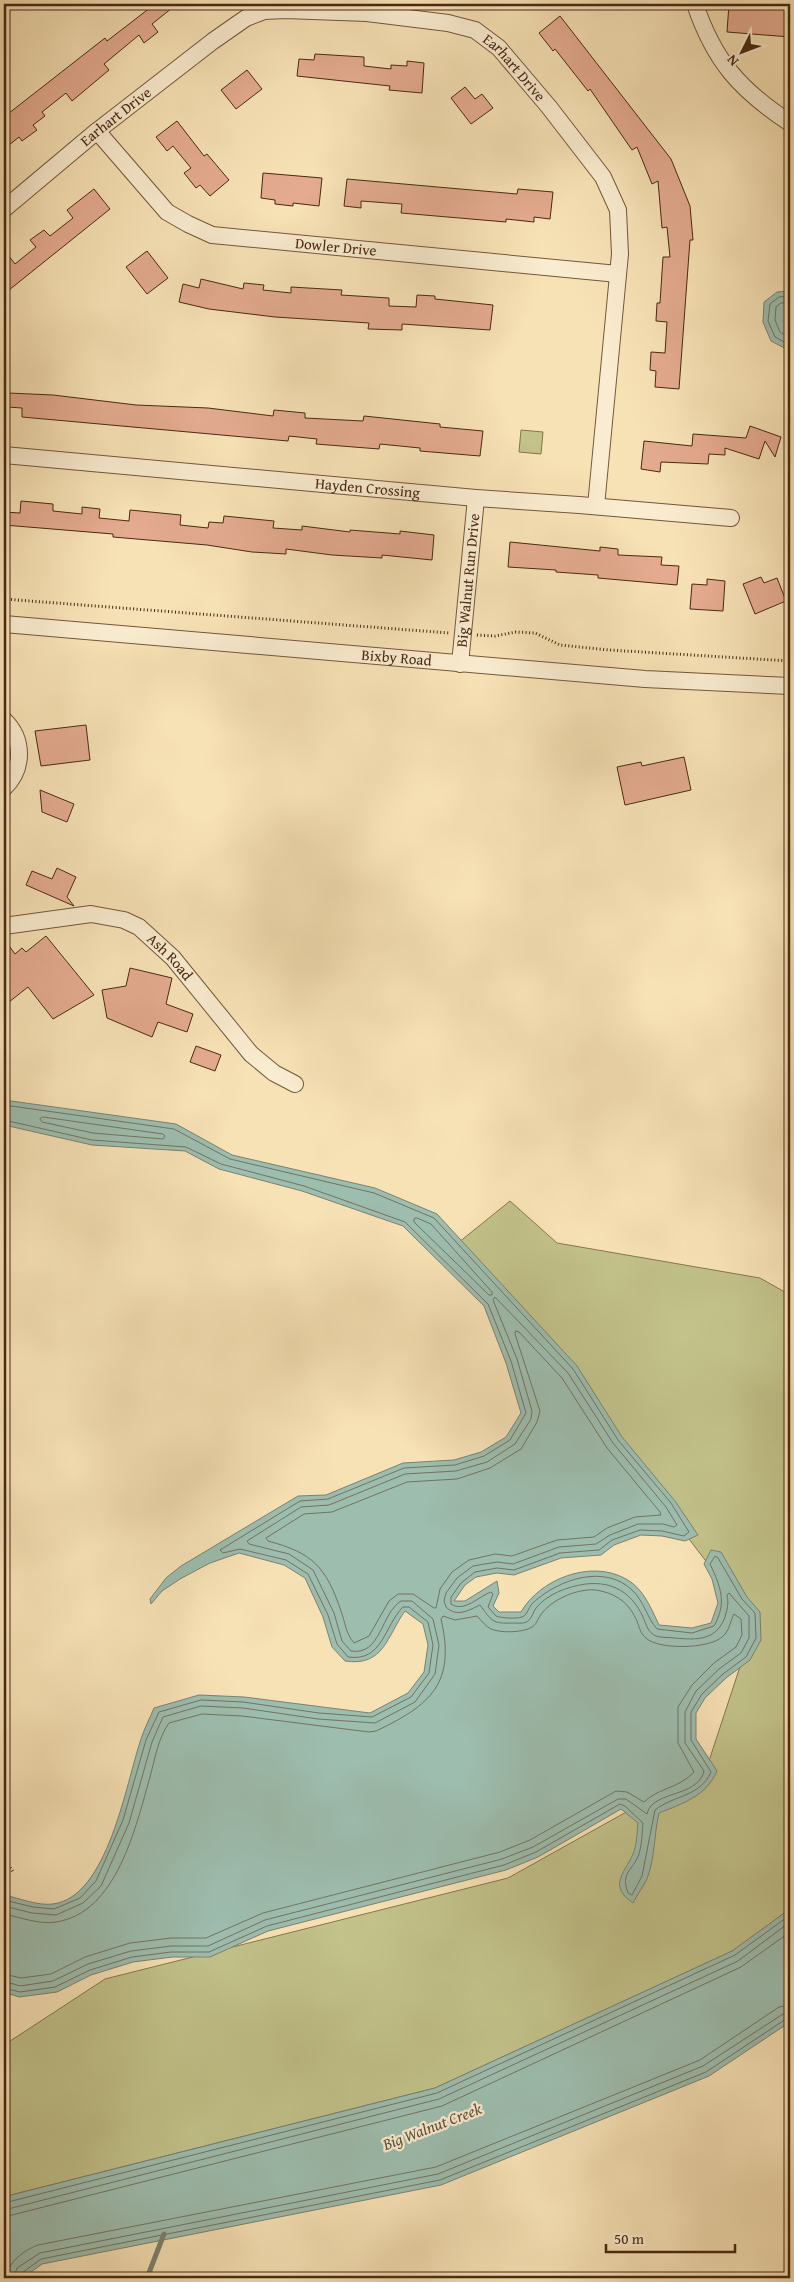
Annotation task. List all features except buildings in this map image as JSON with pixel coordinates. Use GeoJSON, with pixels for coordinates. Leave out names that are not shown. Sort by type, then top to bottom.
{"type":"FeatureCollection","features":[{"type":"Feature","properties":{"kind":"street"},"geometry":{"type":"LineString","coordinates":[[695,4],[721,59],[742,87],[790,123]]}},
{"type":"Feature","properties":{"kind":"street","name":"Earhart Drive"},"geometry":{"type":"LineString","coordinates":[[4,209],[97,131],[213,41],[246,18],[264,11],[367,8],[461,25],[475,30],[499,48],[591,161],[612,193],[618,210],[620,254],[596,506]]}},
{"type":"Feature","properties":{"kind":"street","name":"Dowler Drive"},"geometry":{"type":"LineString","coordinates":[[97,131],[167,212],[212,235],[618,274]]}},
{"type":"Feature","properties":{"kind":"street","name":"Hayden Crossing"},"geometry":{"type":"LineString","coordinates":[[4,455],[476,498],[731,518]]}},
{"type":"Feature","properties":{"kind":"street","name":"Big Walnut Run Drive"},"geometry":{"type":"LineString","coordinates":[[460,664],[476,498]]}},
{"type":"Feature","properties":{"kind":"street","name":"Bixby Road"},"geometry":{"type":"LineString","coordinates":[[4,624],[645,679],[790,686]]}},
{"type":"Feature","properties":{"kind":"street"},"geometry":{"type":"LineString","coordinates":[[4,720],[14,733],[19,756],[13,778],[4,788]]}},
{"type":"Feature","properties":{"kind":"street","name":"Ash Road"},"geometry":{"type":"LineString","coordinates":[[4,926],[91,914],[124,920],[139,927],[173,958],[250,1054],[274,1072],[295,1084]]}},
{"type":"Feature","properties":{"kind":"path"},"geometry":{"type":"LineString","coordinates":[[4,599],[462,634],[496,636],[516,632],[535,633],[560,645],[609,650],[790,661]]}},
{"type":"Feature","properties":{"kind":"path"},"geometry":{"type":"LineString","coordinates":[[4,1859],[14,1873]]}},
{"type":"Feature","properties":{"kind":"green space"},"geometry":{"type":"Polygon","coordinates":[[[521,430],[543,432],[541,454],[519,452],[521,430]]]}},
{"type":"Feature","properties":{"kind":"green space"},"geometry":{"type":"Polygon","coordinates":[[[510,1201],[557,1243],[760,1278],[790,1295],[790,1909],[733,1951],[435,2088],[11,2195],[4,2200],[4,2045],[105,1979],[508,1878],[707,1767],[754,1624],[552,1360],[453,1247],[510,1201]]]}},
{"type":"Feature","properties":{"kind":"water"},"geometry":{"type":"Polygon","coordinates":[[[790,291],[790,351],[771,341],[763,322],[764,302],[777,292],[790,291]]]}},
{"type":"Feature","properties":{"kind":"water"},"geometry":{"type":"Polygon","coordinates":[[[4,1100],[176,1124],[232,1155],[375,1188],[437,1214],[577,1366],[622,1437],[675,1501],[698,1535],[685,1541],[662,1536],[641,1535],[614,1545],[601,1555],[561,1558],[514,1575],[497,1573],[476,1577],[465,1585],[454,1601],[465,1601],[497,1581],[499,1593],[493,1606],[499,1612],[521,1612],[540,1590],[553,1582],[582,1572],[598,1571],[612,1573],[632,1583],[646,1599],[659,1625],[692,1628],[711,1623],[718,1603],[712,1579],[704,1564],[711,1550],[721,1552],[747,1597],[760,1612],[761,1640],[750,1660],[726,1678],[705,1698],[696,1713],[696,1739],[717,1771],[707,1787],[700,1793],[685,1802],[659,1813],[650,1871],[633,1903],[621,1891],[620,1880],[634,1850],[638,1823],[621,1809],[538,1857],[506,1870],[268,1931],[210,1957],[172,1957],[133,1962],[91,1975],[57,1992],[19,1997],[4,1992],[4,1895],[34,1903],[53,1904],[72,1897],[88,1881],[101,1860],[112,1835],[141,1739],[154,1708],[199,1695],[244,1697],[370,1713],[408,1693],[424,1672],[428,1645],[423,1624],[405,1611],[383,1648],[376,1654],[358,1662],[345,1661],[332,1647],[323,1617],[305,1578],[284,1565],[239,1553],[210,1563],[180,1579],[162,1591],[151,1604],[150,1599],[166,1578],[181,1566],[298,1496],[326,1495],[403,1463],[454,1460],[481,1452],[506,1437],[521,1413],[506,1363],[484,1306],[403,1226],[302,1191],[219,1169],[185,1151],[92,1145],[4,1125],[4,1100]]]}},
{"type":"Feature","properties":{"kind":"water","name":"Big Walnut Creek"},"geometry":{"type":"Polygon","coordinates":[[[790,1909],[790,2022],[709,2076],[441,2185],[42,2264],[23,2278],[4,2278],[4,2199],[11,2195],[435,2088],[732,1951],[790,1909]]]}},
{"type":"Feature","properties":{"kind":"waterway"},"geometry":{"type":"LineString","coordinates":[[147,2278],[164,2234]]}}]}
